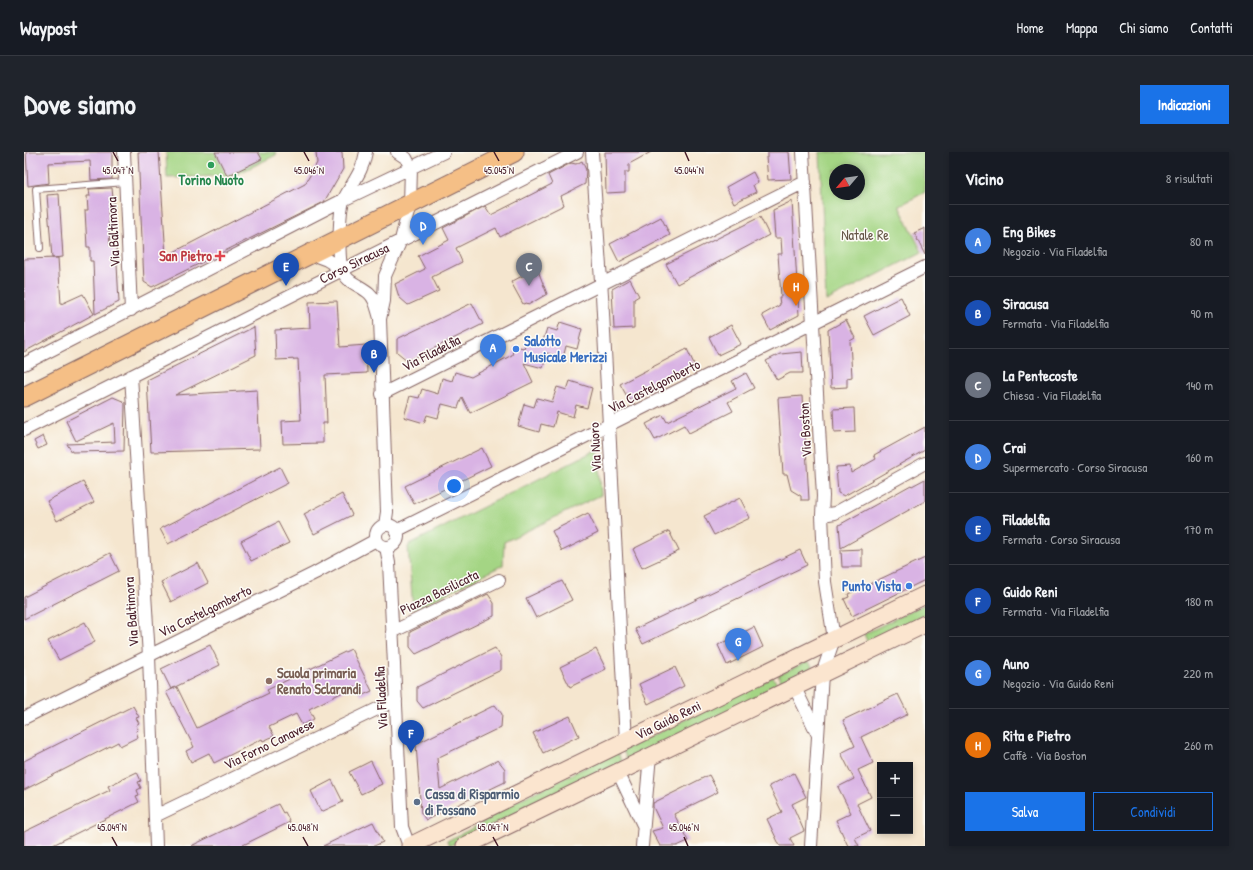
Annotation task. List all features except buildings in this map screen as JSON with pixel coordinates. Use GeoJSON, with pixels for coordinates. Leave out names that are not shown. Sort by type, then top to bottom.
{"type":"FeatureCollection","features":[{"type":"Feature","properties":{"kind":"main road","name":"Corso Siracusa"},"geometry":{"type":"LineString","coordinates":[[24,397],[514,152]]}},
{"type":"Feature","properties":{"kind":"main road","name":"Via Guido Reni"},"geometry":{"type":"LineString","coordinates":[[410,846],[834,638],[925,595]]}},
{"type":"Feature","properties":{"kind":"main road","name":"Via Guido Reni"},"geometry":{"type":"LineString","coordinates":[[471,844],[794,686],[925,624]]}},
{"type":"Feature","properties":{"kind":"street","name":"Via Baltimora"},"geometry":{"type":"LineString","coordinates":[[124,152],[131,310]]}},
{"type":"Feature","properties":{"kind":"street"},"geometry":{"type":"LineString","coordinates":[[342,269],[339,240],[344,200],[357,178],[366,152]]}},
{"type":"Feature","properties":{"kind":"street"},"geometry":{"type":"LineString","coordinates":[[397,152],[406,158],[411,168]]}},
{"type":"Feature","properties":{"kind":"street"},"geometry":{"type":"LineString","coordinates":[[24,364],[344,200],[444,152]]}},
{"type":"Feature","properties":{"kind":"street","name":"Corso Siracusa"},"geometry":{"type":"LineString","coordinates":[[24,430],[577,152]]}},
{"type":"Feature","properties":{"kind":"street","name":"Via Nuoro"},"geometry":{"type":"LineString","coordinates":[[592,152],[601,284],[626,741]]}},
{"type":"Feature","properties":{"kind":"street","name":"Via Boston"},"geometry":{"type":"LineString","coordinates":[[803,152],[824,496],[822,515],[826,582],[834,638],[822,674],[812,846]]}},
{"type":"Feature","properties":{"kind":"street","name":"Via Filadelfia"},"geometry":{"type":"LineString","coordinates":[[376,540],[377,531],[385,525],[387,512],[380,319],[384,301],[385,276],[402,240],[410,204],[411,168]]}},
{"type":"Feature","properties":{"kind":"street"},"geometry":{"type":"LineString","coordinates":[[601,284],[805,182]]}},
{"type":"Feature","properties":{"kind":"street","name":"Via Filadelfia"},"geometry":{"type":"LineString","coordinates":[[311,254],[342,269],[348,279],[369,293],[375,303],[380,319]]}},
{"type":"Feature","properties":{"kind":"street","name":"Via Castelgomberto"},"geometry":{"type":"LineString","coordinates":[[396,531],[925,267]]}},
{"type":"Feature","properties":{"kind":"street","name":"Via Filadelfia"},"geometry":{"type":"LineString","coordinates":[[382,394],[601,284]]}},
{"type":"Feature","properties":{"kind":"street","name":"Via Baltimora"},"geometry":{"type":"LineString","coordinates":[[131,376],[148,656],[156,846]]}},
{"type":"Feature","properties":{"kind":"street"},"geometry":{"type":"LineString","coordinates":[[822,515],[835,513],[925,463]]}},
{"type":"Feature","properties":{"kind":"street"},"geometry":{"type":"LineString","coordinates":[[376,540],[386,547],[395,543],[398,536],[396,531],[393,527],[385,525]]}},
{"type":"Feature","properties":{"kind":"street","name":"Via Castelgomberto"},"geometry":{"type":"LineString","coordinates":[[24,718],[376,540]]}},
{"type":"Feature","properties":{"kind":"street","name":"Via Filadelfia"},"geometry":{"type":"LineString","coordinates":[[386,547],[389,563],[402,827],[410,846]]}},
{"type":"Feature","properties":{"kind":"street","name":"Piazza Basilicata"},"geometry":{"type":"LineString","coordinates":[[392,632],[499,580]]}},
{"type":"Feature","properties":{"kind":"street"},"geometry":{"type":"LineString","coordinates":[[794,686],[819,736]]}},
{"type":"Feature","properties":{"kind":"street","name":"Via Forno Canavese"},"geometry":{"type":"LineString","coordinates":[[155,816],[396,700]]}},
{"type":"Feature","properties":{"kind":"street"},"geometry":{"type":"LineString","coordinates":[[642,846],[650,756]]}},
{"type":"Feature","properties":{"kind":"street"},"geometry":{"type":"LineString","coordinates":[[618,772],[644,826]]}},
{"type":"Feature","properties":{"kind":"lane"},"geometry":{"type":"LineString","coordinates":[[40,248],[36,189],[126,182]]}},
{"type":"Feature","properties":{"kind":"green space","name":"Torino Nuoto"},"geometry":{"type":"Polygon","coordinates":[[[166,152],[276,152],[276,155],[223,181],[219,176],[167,178],[166,152]]]}},
{"type":"Feature","properties":{"kind":"green space","name":"Natale Re"},"geometry":{"type":"Polygon","coordinates":[[[820,152],[925,152],[925,192],[899,206],[922,252],[826,301],[820,152]]]}},
{"type":"Feature","properties":{"kind":"green space"},"geometry":{"type":"Polygon","coordinates":[[[598,449],[601,495],[504,542],[503,565],[413,610],[408,547],[410,544],[598,449]]]}},
{"type":"Feature","properties":{"kind":"green space"},"geometry":{"type":"Polygon","coordinates":[[[925,604],[925,615],[868,643],[864,634],[925,604]]]}},
{"type":"Feature","properties":{"kind":"green space"},"geometry":{"type":"Polygon","coordinates":[[[808,661],[813,667],[810,671],[782,684],[778,675],[808,661]]]}},
{"type":"Feature","properties":{"kind":"green space"},"geometry":{"type":"Polygon","coordinates":[[[773,677],[778,686],[627,760],[623,750],[773,677]]]}},
{"type":"Feature","properties":{"kind":"green space"},"geometry":{"type":"Polygon","coordinates":[[[617,752],[622,762],[449,846],[447,841],[479,825],[502,808],[617,752]]]}},
{"type":"Feature","properties":{"kind":"place","name":"Torino Nuoto"},"geometry":{"type":"Point","coordinates":[211,165]}},
{"type":"Feature","properties":{"kind":"place","name":"Crai"},"geometry":{"type":"Point","coordinates":[423,245]}},
{"type":"Feature","properties":{"kind":"place","name":"San Pietro"},"geometry":{"type":"Point","coordinates":[220,256]}},
{"type":"Feature","properties":{"kind":"place","name":"Filadelfia"},"geometry":{"type":"Point","coordinates":[286,286]}},
{"type":"Feature","properties":{"kind":"place","name":"La Pentecoste"},"geometry":{"type":"Point","coordinates":[529,286]}},
{"type":"Feature","properties":{"kind":"place","name":"Rita e Pietro"},"geometry":{"type":"Point","coordinates":[796,306]}},
{"type":"Feature","properties":{"kind":"place","name":"Salotto Musicale Merizzi"},"geometry":{"type":"Point","coordinates":[516,349]}},
{"type":"Feature","properties":{"kind":"place","name":"Eng Bikes"},"geometry":{"type":"Point","coordinates":[493,367]}},
{"type":"Feature","properties":{"kind":"place","name":"Siracusa"},"geometry":{"type":"Point","coordinates":[374,373]}},
{"type":"Feature","properties":{"kind":"place","name":"Punto Vista"},"geometry":{"type":"Point","coordinates":[909,586]}},
{"type":"Feature","properties":{"kind":"place","name":"Auno"},"geometry":{"type":"Point","coordinates":[738,661]}},
{"type":"Feature","properties":{"kind":"place","name":"Scuola primaria Renato Sclarandi"},"geometry":{"type":"Point","coordinates":[269,681]}},
{"type":"Feature","properties":{"kind":"place","name":"Guido Reni"},"geometry":{"type":"Point","coordinates":[411,753]}},
{"type":"Feature","properties":{"kind":"place","name":"Cassa di Risparmio di Fossano"},"geometry":{"type":"Point","coordinates":[417,802]}}]}
